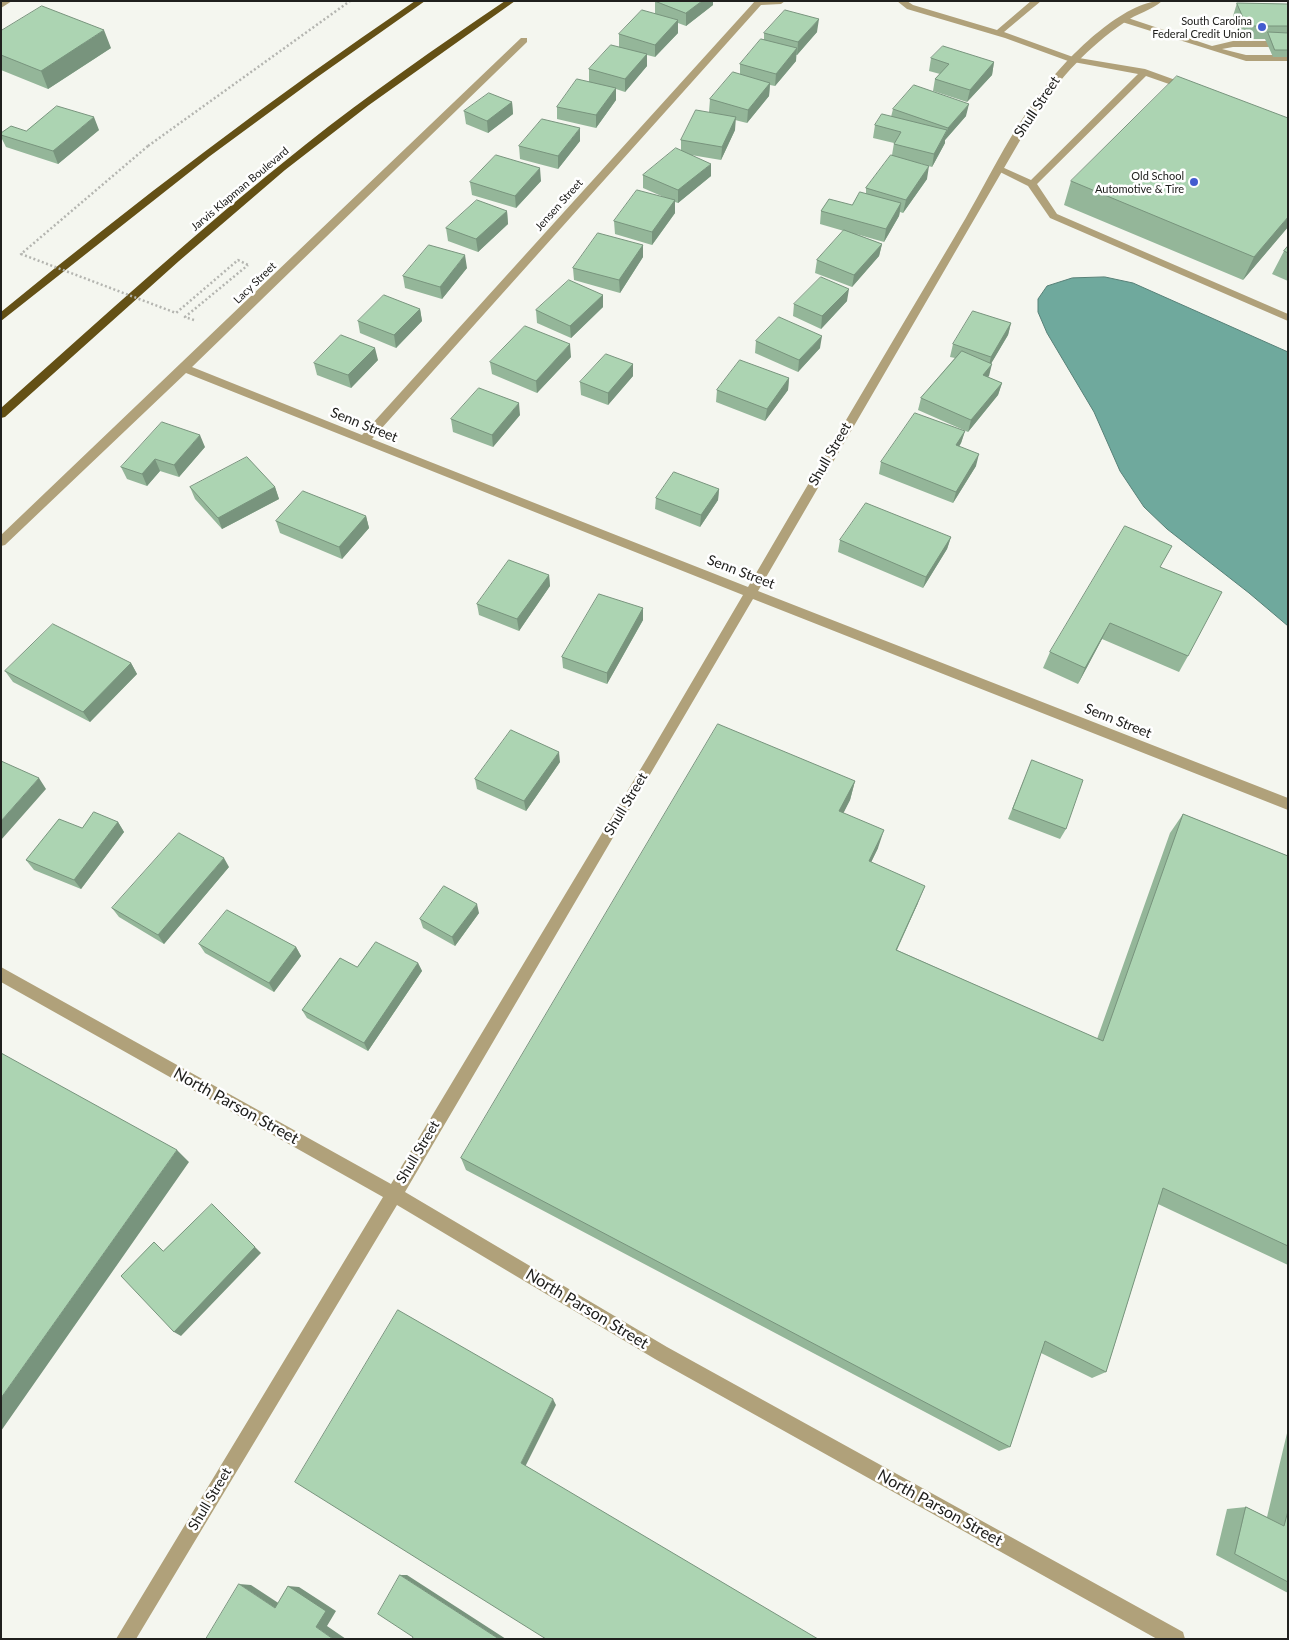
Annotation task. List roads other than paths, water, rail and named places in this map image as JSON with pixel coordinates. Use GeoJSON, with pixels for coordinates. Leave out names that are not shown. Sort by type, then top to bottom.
{"type":"FeatureCollection","features":[{"type":"Feature","properties":{"kind":"highway"},"geometry":{"type":"LineString","coordinates":[[1,318],[63,266],[207,152],[422,1]]}},
{"type":"Feature","properties":{"kind":"highway","name":"Jarvis Klapman Boulevard"},"geometry":{"type":"LineString","coordinates":[[1,414],[71,349],[283,168],[348,117],[511,1]]}},
{"type":"Feature","properties":{"kind":"street"},"geometry":{"type":"LineString","coordinates":[[1,6],[8,1]]}},
{"type":"Feature","properties":{"kind":"street","name":"Jensen Street"},"geometry":{"type":"LineString","coordinates":[[364,440],[754,2],[781,1]]}},
{"type":"Feature","properties":{"kind":"street"},"geometry":{"type":"LineString","coordinates":[[901,1],[910,7],[998,33],[1071,59],[1145,72],[1198,91]]}},
{"type":"Feature","properties":{"kind":"street"},"geometry":{"type":"LineString","coordinates":[[998,33],[1037,1]]}},
{"type":"Feature","properties":{"kind":"street","name":"Shull Street"},"geometry":{"type":"LineString","coordinates":[[125,1639],[305,1344],[649,767],[924,295],[965,229],[1036,104],[1071,59],[1088,44],[1122,19],[1158,1]]}},
{"type":"Feature","properties":{"kind":"street"},"geometry":{"type":"LineString","coordinates":[[1122,19],[1246,58],[1288,58]]}},
{"type":"Feature","properties":{"kind":"street","name":"Lacy Street"},"geometry":{"type":"LineString","coordinates":[[1,542],[524,40]]}},
{"type":"Feature","properties":{"kind":"street"},"geometry":{"type":"LineString","coordinates":[[1210,48],[1233,44],[1288,44]]}},
{"type":"Feature","properties":{"kind":"street"},"geometry":{"type":"LineString","coordinates":[[1210,48],[1288,48]]}},
{"type":"Feature","properties":{"kind":"street"},"geometry":{"type":"LineString","coordinates":[[1032,184],[1145,72]]}},
{"type":"Feature","properties":{"kind":"street"},"geometry":{"type":"LineString","coordinates":[[999,169],[1032,184],[1053,216],[1288,318]]}},
{"type":"Feature","properties":{"kind":"street","name":"Senn Street"},"geometry":{"type":"LineString","coordinates":[[184,368],[495,494],[750,592],[1288,804]]}},
{"type":"Feature","properties":{"kind":"street","name":"North Parson Street"},"geometry":{"type":"LineString","coordinates":[[1,974],[393,1194],[661,1353],[1176,1639]]}},
{"type":"Feature","properties":{"kind":"water"},"geometry":{"type":"Polygon","coordinates":[[[1105,277],[1133,283],[1288,352],[1288,626],[1167,529],[1144,507],[1120,471],[1094,412],[1047,333],[1038,312],[1038,299],[1047,286],[1072,278],[1105,277]]]}},
{"type":"Feature","properties":{"kind":"place","name":"South Carolina Federal Credit Union"},"geometry":{"type":"Point","coordinates":[1262,27]}},
{"type":"Feature","properties":{"kind":"place","name":"Old School Automotive & Tire"},"geometry":{"type":"Point","coordinates":[1194,182]}}]}
